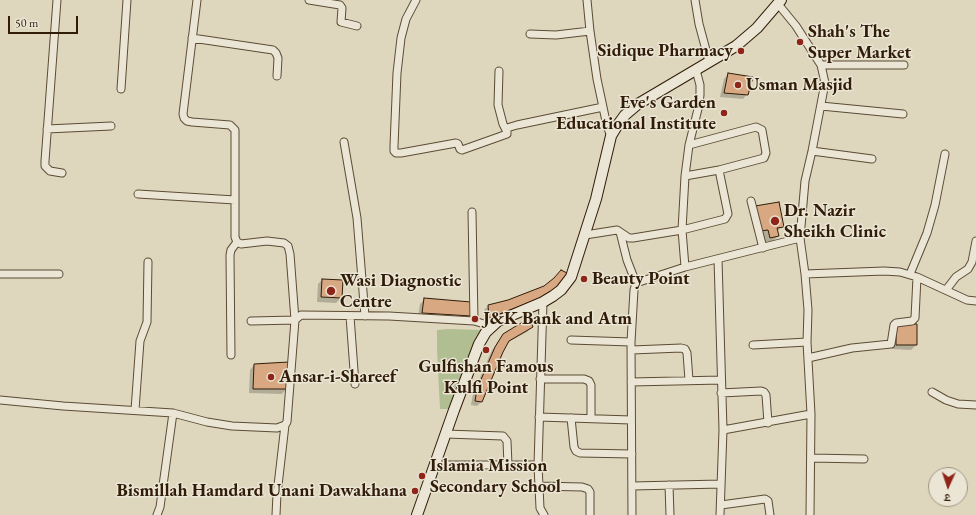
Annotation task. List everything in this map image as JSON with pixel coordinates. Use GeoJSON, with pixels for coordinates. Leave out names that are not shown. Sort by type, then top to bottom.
{"type":"FeatureCollection","features":[{"type":"Feature","properties":{"kind":"main road"},"geometry":{"type":"LineString","coordinates":[[417,515],[479,344],[486,332],[498,321],[543,302],[561,290],[571,277],[596,199],[612,136],[625,115],[638,104],[736,46],[749,36],[780,2]]}},
{"type":"Feature","properties":{"kind":"street"},"geometry":{"type":"LineString","coordinates":[[57,0],[45,166],[50,171],[62,173]]}},
{"type":"Feature","properties":{"kind":"street"},"geometry":{"type":"LineString","coordinates":[[121,89],[127,0]]}},
{"type":"Feature","properties":{"kind":"street"},"geometry":{"type":"LineString","coordinates":[[197,0],[183,114],[187,121],[230,125],[234,127],[235,237],[237,242]]}},
{"type":"Feature","properties":{"kind":"street"},"geometry":{"type":"LineString","coordinates":[[309,0],[340,5],[342,8],[341,22],[357,26]]}},
{"type":"Feature","properties":{"kind":"street"},"geometry":{"type":"LineString","coordinates":[[416,0],[406,19],[401,38],[397,73],[394,151],[396,153],[456,143],[462,150],[507,134],[498,105],[499,71]]}},
{"type":"Feature","properties":{"kind":"street"},"geometry":{"type":"LineString","coordinates":[[588,0],[590,31],[602,107],[607,126],[612,136]]}},
{"type":"Feature","properties":{"kind":"street"},"geometry":{"type":"LineString","coordinates":[[695,0],[699,24],[709,61]]}},
{"type":"Feature","properties":{"kind":"street"},"geometry":{"type":"LineString","coordinates":[[780,2],[821,65],[825,84],[805,181],[800,238],[808,310],[807,342],[811,414],[810,515]]}},
{"type":"Feature","properties":{"kind":"street"},"geometry":{"type":"LineString","coordinates":[[530,34],[556,35],[590,31]]}},
{"type":"Feature","properties":{"kind":"street"},"geometry":{"type":"LineString","coordinates":[[192,38],[273,50],[278,58],[277,76]]}},
{"type":"Feature","properties":{"kind":"street"},"geometry":{"type":"LineString","coordinates":[[821,65],[904,65]]}},
{"type":"Feature","properties":{"kind":"street"},"geometry":{"type":"LineString","coordinates":[[685,267],[682,230],[685,176],[689,145],[700,95],[700,85],[696,70]]}},
{"type":"Feature","properties":{"kind":"street"},"geometry":{"type":"LineString","coordinates":[[821,106],[903,114]]}},
{"type":"Feature","properties":{"kind":"street"},"geometry":{"type":"LineString","coordinates":[[506,130],[517,125],[602,107]]}},
{"type":"Feature","properties":{"kind":"street"},"geometry":{"type":"LineString","coordinates":[[48,128],[111,126]]}},
{"type":"Feature","properties":{"kind":"street"},"geometry":{"type":"LineString","coordinates":[[685,176],[719,170],[764,158],[766,153],[762,130],[756,127],[689,145]]}},
{"type":"Feature","properties":{"kind":"street"},"geometry":{"type":"LineString","coordinates":[[344,142],[357,218],[365,316]]}},
{"type":"Feature","properties":{"kind":"street"},"geometry":{"type":"LineString","coordinates":[[812,151],[872,159]]}},
{"type":"Feature","properties":{"kind":"street"},"geometry":{"type":"LineString","coordinates":[[910,274],[927,233],[935,205],[945,154]]}},
{"type":"Feature","properties":{"kind":"street"},"geometry":{"type":"LineString","coordinates":[[585,235],[617,230],[629,238],[633,238],[682,230],[725,219],[728,217],[719,170]]}},
{"type":"Feature","properties":{"kind":"street"},"geometry":{"type":"LineString","coordinates":[[138,194],[235,200]]}},
{"type":"Feature","properties":{"kind":"street"},"geometry":{"type":"LineString","coordinates":[[751,200],[764,248]]}},
{"type":"Feature","properties":{"kind":"street"},"geometry":{"type":"LineString","coordinates":[[472,212],[474,321]]}},
{"type":"Feature","properties":{"kind":"street"},"geometry":{"type":"LineString","coordinates":[[620,232],[627,260],[636,282],[634,290],[631,342],[632,515]]}},
{"type":"Feature","properties":{"kind":"street"},"geometry":{"type":"LineString","coordinates":[[636,282],[685,267],[800,238]]}},
{"type":"Feature","properties":{"kind":"street"},"geometry":{"type":"LineString","coordinates":[[237,242],[241,244],[267,241],[280,242],[288,246],[290,254],[295,320],[287,422],[285,426],[276,515]]}},
{"type":"Feature","properties":{"kind":"street"},"geometry":{"type":"LineString","coordinates":[[946,290],[956,277],[968,268],[972,262],[976,241]]}},
{"type":"Feature","properties":{"kind":"street"},"geometry":{"type":"LineString","coordinates":[[231,355],[230,256],[233,246],[237,242]]}},
{"type":"Feature","properties":{"kind":"street"},"geometry":{"type":"LineString","coordinates":[[718,259],[723,430],[720,515]]}},
{"type":"Feature","properties":{"kind":"street"},"geometry":{"type":"LineString","coordinates":[[135,410],[140,341],[147,322],[148,262]]}},
{"type":"Feature","properties":{"kind":"street"},"geometry":{"type":"LineString","coordinates":[[805,274],[884,271],[910,274],[968,300],[976,301]]}},
{"type":"Feature","properties":{"kind":"street"},"geometry":{"type":"LineString","coordinates":[[0,274],[59,274]]}},
{"type":"Feature","properties":{"kind":"street"},"geometry":{"type":"LineString","coordinates":[[808,358],[852,348],[891,344],[894,325],[896,323],[912,321],[915,318],[917,277]]}},
{"type":"Feature","properties":{"kind":"street"},"geometry":{"type":"LineString","coordinates":[[541,513],[538,466],[543,302]]}},
{"type":"Feature","properties":{"kind":"street"},"geometry":{"type":"LineString","coordinates":[[251,321],[295,320],[301,315],[365,316],[474,321],[491,326]]}},
{"type":"Feature","properties":{"kind":"street"},"geometry":{"type":"LineString","coordinates":[[350,316],[355,384]]}},
{"type":"Feature","properties":{"kind":"street"},"geometry":{"type":"LineString","coordinates":[[571,340],[631,342]]}},
{"type":"Feature","properties":{"kind":"street"},"geometry":{"type":"LineString","coordinates":[[753,345],[807,342]]}},
{"type":"Feature","properties":{"kind":"street"},"geometry":{"type":"LineString","coordinates":[[632,350],[685,349],[687,352],[689,380]]}},
{"type":"Feature","properties":{"kind":"street"},"geometry":{"type":"LineString","coordinates":[[540,378],[584,379],[589,381],[591,418]]}},
{"type":"Feature","properties":{"kind":"street"},"geometry":{"type":"LineString","coordinates":[[631,382],[721,380]]}},
{"type":"Feature","properties":{"kind":"street"},"geometry":{"type":"LineString","coordinates":[[721,393],[764,392],[766,395],[768,422]]}},
{"type":"Feature","properties":{"kind":"street"},"geometry":{"type":"LineString","coordinates":[[932,392],[946,400],[958,404],[976,405]]}},
{"type":"Feature","properties":{"kind":"street"},"geometry":{"type":"LineString","coordinates":[[0,400],[173,413],[207,422],[232,426],[277,428],[285,426]]}},
{"type":"Feature","properties":{"kind":"street"},"geometry":{"type":"LineString","coordinates":[[157,515],[160,507],[173,413]]}},
{"type":"Feature","properties":{"kind":"street"},"geometry":{"type":"LineString","coordinates":[[723,430],[811,414]]}},
{"type":"Feature","properties":{"kind":"street"},"geometry":{"type":"LineString","coordinates":[[539,417],[631,420]]}},
{"type":"Feature","properties":{"kind":"street"},"geometry":{"type":"LineString","coordinates":[[572,418],[574,447],[580,453],[632,454]]}},
{"type":"Feature","properties":{"kind":"street"},"geometry":{"type":"LineString","coordinates":[[446,434],[503,436],[506,441],[508,465]]}},
{"type":"Feature","properties":{"kind":"street"},"geometry":{"type":"LineString","coordinates":[[811,458],[864,459]]}},
{"type":"Feature","properties":{"kind":"street"},"geometry":{"type":"LineString","coordinates":[[435,465],[538,466]]}},
{"type":"Feature","properties":{"kind":"street"},"geometry":{"type":"LineString","coordinates":[[632,486],[721,484]]}},
{"type":"Feature","properties":{"kind":"street"},"geometry":{"type":"LineString","coordinates":[[669,485],[670,515]]}},
{"type":"Feature","properties":{"kind":"street"},"geometry":{"type":"LineString","coordinates":[[539,486],[582,487],[588,489],[590,492],[590,515]]}},
{"type":"Feature","properties":{"kind":"street"},"geometry":{"type":"LineString","coordinates":[[720,505],[765,498],[768,501],[770,515]]}},
{"type":"Feature","properties":{"kind":"green space"},"geometry":{"type":"Polygon","coordinates":[[[437,330],[482,330],[452,409],[440,409],[437,330]]]}},
{"type":"Feature","properties":{"kind":"building","name":"Usman Masjid"},"geometry":{"type":"Polygon","coordinates":[[[728,73],[753,77],[748,95],[724,93],[728,73]]]}},
{"type":"Feature","properties":{"kind":"building"},"geometry":{"type":"Polygon","coordinates":[[[779,202],[784,227],[777,228],[779,236],[770,238],[768,230],[760,231],[755,206],[779,202]]]}},
{"type":"Feature","properties":{"kind":"building"},"geometry":{"type":"Polygon","coordinates":[[[561,270],[569,274],[552,294],[489,318],[488,305],[508,300],[544,286],[561,270]]]}},
{"type":"Feature","properties":{"kind":"building"},"geometry":{"type":"Polygon","coordinates":[[[322,279],[343,280],[342,298],[321,297],[322,279]]]}},
{"type":"Feature","properties":{"kind":"building"},"geometry":{"type":"Polygon","coordinates":[[[424,298],[471,302],[471,316],[422,313],[424,298]]]}},
{"type":"Feature","properties":{"kind":"building"},"geometry":{"type":"Polygon","coordinates":[[[530,320],[533,327],[509,341],[482,402],[475,401],[477,389],[495,347],[503,334],[521,323],[530,320]]]}},
{"type":"Feature","properties":{"kind":"building"},"geometry":{"type":"Polygon","coordinates":[[[896,324],[917,324],[917,345],[896,345],[896,324]]]}},
{"type":"Feature","properties":{"kind":"building","name":"Ansar-i-Shareef"},"geometry":{"type":"Polygon","coordinates":[[[289,362],[287,389],[253,389],[254,364],[289,362]]]}},
{"type":"Feature","properties":{"kind":"place","name":"Shah's The Super Market"},"geometry":{"type":"Point","coordinates":[800,42]}},
{"type":"Feature","properties":{"kind":"place","name":"Sidique Pharmacy"},"geometry":{"type":"Point","coordinates":[741,51]}},
{"type":"Feature","properties":{"kind":"place","name":"Usman Masjid"},"geometry":{"type":"Point","coordinates":[738,85]}},
{"type":"Feature","properties":{"kind":"place","name":"Eve's Garden Educational Institute"},"geometry":{"type":"Point","coordinates":[724,113]}},
{"type":"Feature","properties":{"kind":"place","name":"Dr. Nazir Sheikh Clinic"},"geometry":{"type":"Point","coordinates":[775,221]}},
{"type":"Feature","properties":{"kind":"place","name":"Beauty Point"},"geometry":{"type":"Point","coordinates":[584,279]}},
{"type":"Feature","properties":{"kind":"place","name":"Wasi Diagnostic Centre"},"geometry":{"type":"Point","coordinates":[331,291]}},
{"type":"Feature","properties":{"kind":"place","name":"J&K Bank and Atm"},"geometry":{"type":"Point","coordinates":[475,319]}},
{"type":"Feature","properties":{"kind":"place","name":"Gulfishan Famous Kulfi Point"},"geometry":{"type":"Point","coordinates":[486,350]}},
{"type":"Feature","properties":{"kind":"place","name":"Ansar-i-Shareef"},"geometry":{"type":"Point","coordinates":[271,377]}},
{"type":"Feature","properties":{"kind":"place","name":"Islamia Mission Secondary School"},"geometry":{"type":"Point","coordinates":[422,476]}},
{"type":"Feature","properties":{"kind":"place","name":"Bismillah Hamdard Unani Dawakhana"},"geometry":{"type":"Point","coordinates":[415,491]}}]}
